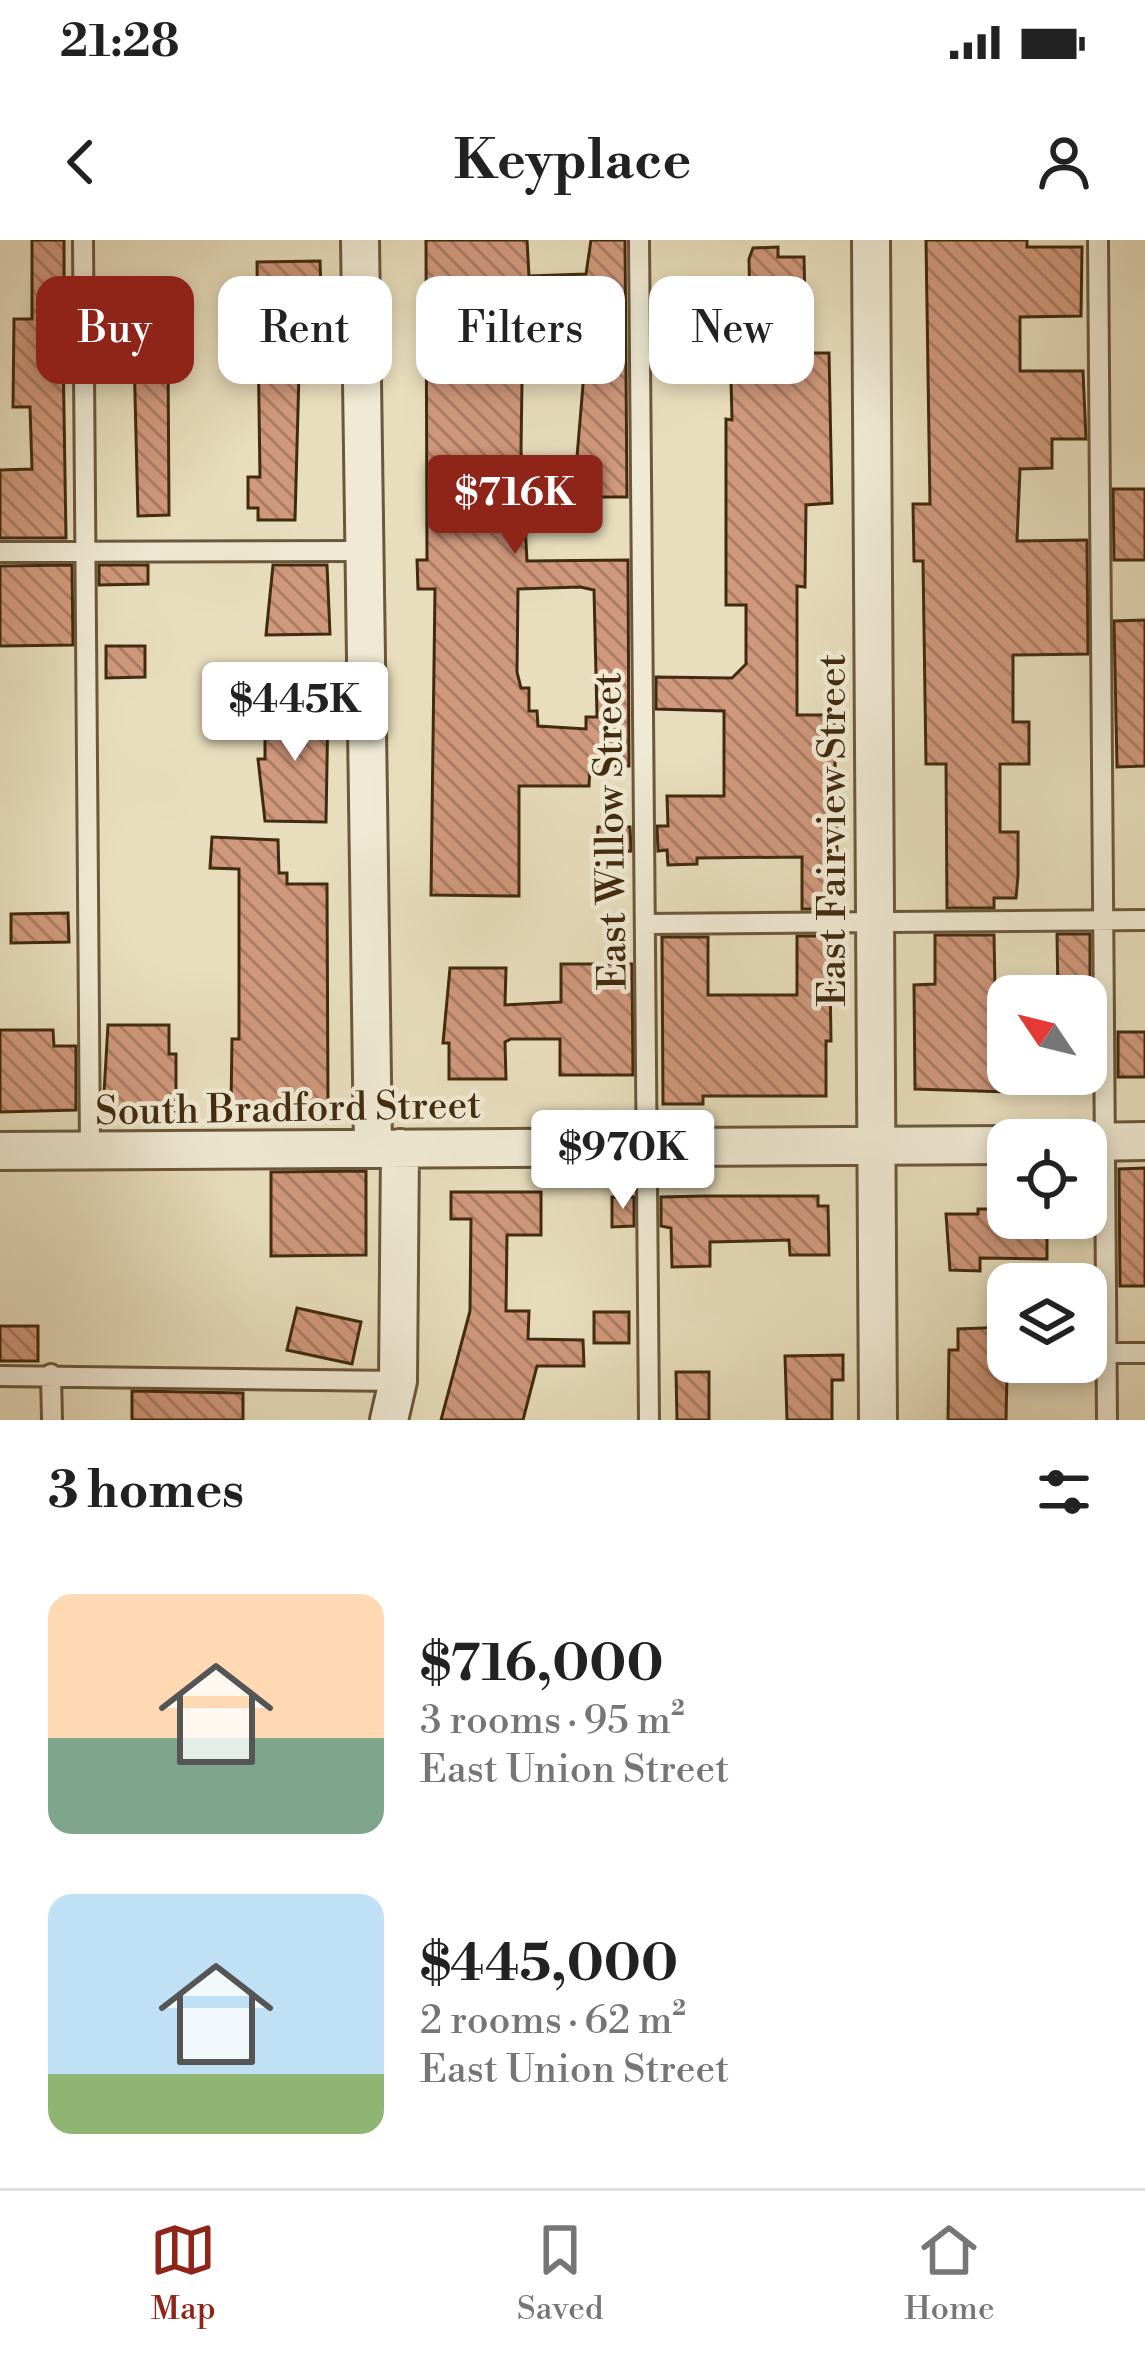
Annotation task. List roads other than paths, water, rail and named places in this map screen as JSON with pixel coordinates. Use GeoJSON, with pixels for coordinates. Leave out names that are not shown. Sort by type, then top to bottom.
{"type":"FeatureCollection","features":[{"type":"Feature","properties":{"kind":"street"},"geometry":{"type":"LineString","coordinates":[[360,240],[362,550],[398,1381],[389,1420]]}},
{"type":"Feature","properties":{"kind":"street","name":"East Fairview Street"},"geometry":{"type":"LineString","coordinates":[[871,240],[878,1420]]}},
{"type":"Feature","properties":{"kind":"street"},"geometry":{"type":"LineString","coordinates":[[1107,1142],[1145,1141]]}},
{"type":"Feature","properties":{"kind":"street","name":"South Bradford Street"},"geometry":{"type":"LineString","coordinates":[[0,1151],[987,1145]]}},
{"type":"Feature","properties":{"kind":"lane"},"geometry":{"type":"LineString","coordinates":[[83,240],[90,1151]]}},
{"type":"Feature","properties":{"kind":"lane","name":"East Willow Street"},"geometry":{"type":"LineString","coordinates":[[639,240],[649,1420]]}},
{"type":"Feature","properties":{"kind":"lane"},"geometry":{"type":"LineString","coordinates":[[1098,240],[1104,919],[1098,1119]]}},
{"type":"Feature","properties":{"kind":"lane"},"geometry":{"type":"LineString","coordinates":[[0,552],[362,550]]}},
{"type":"Feature","properties":{"kind":"lane"},"geometry":{"type":"LineString","coordinates":[[644,924],[1145,920]]}},
{"type":"Feature","properties":{"kind":"lane"},"geometry":{"type":"LineString","coordinates":[[1108,1420],[1107,1353],[1145,1353]]}},
{"type":"Feature","properties":{"kind":"lane"},"geometry":{"type":"LineString","coordinates":[[51,1374],[52,1420]]}},
{"type":"Feature","properties":{"kind":"lane"},"geometry":{"type":"LineString","coordinates":[[0,1376],[398,1381]]}}]}
